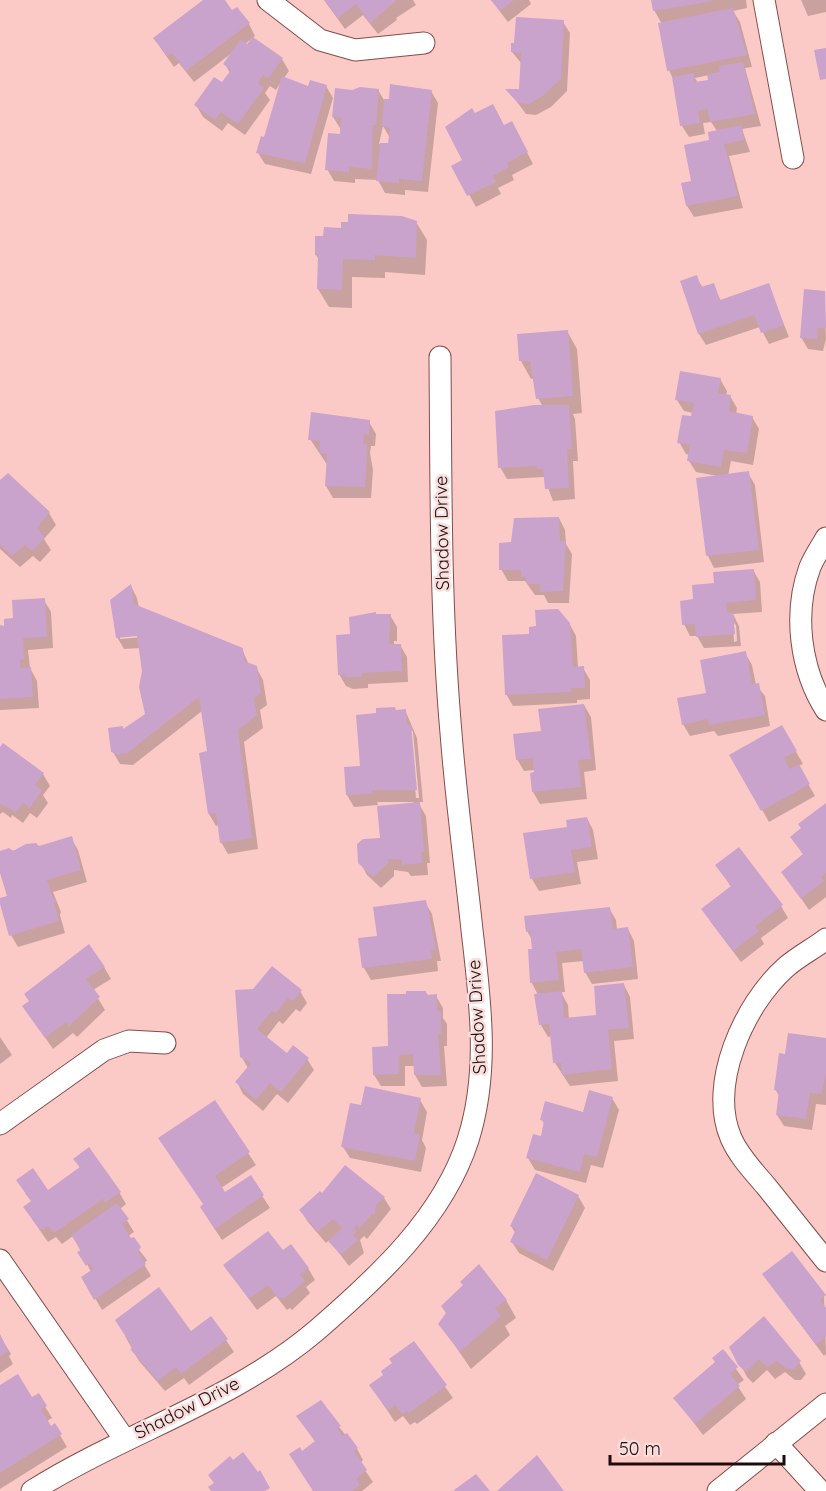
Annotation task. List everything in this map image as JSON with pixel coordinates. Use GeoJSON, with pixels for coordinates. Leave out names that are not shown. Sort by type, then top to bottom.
{"type":"FeatureCollection","features":[{"type":"Feature","properties":{"kind":"street"},"geometry":{"type":"LineString","coordinates":[[268,0],[320,40],[346,48],[355,50],[424,43]]}},
{"type":"Feature","properties":{"kind":"street"},"geometry":{"type":"LineString","coordinates":[[764,0],[793,158]]}},
{"type":"Feature","properties":{"kind":"street","name":"Shadow Drive"},"geometry":{"type":"LineString","coordinates":[[32,1491],[263,1368],[315,1331],[393,1259],[422,1225],[447,1187],[467,1143],[477,1104],[482,1070],[480,1007],[451,732],[443,586],[440,357]]}},
{"type":"Feature","properties":{"kind":"street"},"geometry":{"type":"LineString","coordinates":[[826,538],[810,567],[801,607],[801,644],[815,693],[826,710]]}},
{"type":"Feature","properties":{"kind":"street"},"geometry":{"type":"LineString","coordinates":[[826,939],[784,968],[759,999],[728,1062],[724,1112],[731,1138],[737,1147],[826,1261]]}},
{"type":"Feature","properties":{"kind":"street"},"geometry":{"type":"LineString","coordinates":[[0,1124],[104,1050],[129,1041],[165,1043]]}},
{"type":"Feature","properties":{"kind":"street"},"geometry":{"type":"LineString","coordinates":[[0,1260],[125,1440]]}},
{"type":"Feature","properties":{"kind":"street"},"geometry":{"type":"LineString","coordinates":[[718,1491],[826,1404]]}},
{"type":"Feature","properties":{"kind":"street"},"geometry":{"type":"LineString","coordinates":[[776,1443],[820,1491]]}},
{"type":"Feature","properties":{"kind":"building"},"geometry":{"type":"Polygon","coordinates":[[[203,0],[225,0],[232,10],[237,7],[250,23],[186,71],[172,53],[167,56],[153,38],[203,0]]]}},
{"type":"Feature","properties":{"kind":"building"},"geometry":{"type":"Polygon","coordinates":[[[324,0],[397,0],[370,23],[356,4],[338,18],[324,0]]]}},
{"type":"Feature","properties":{"kind":"building"},"geometry":{"type":"Polygon","coordinates":[[[491,0],[514,0],[500,11],[491,0]]]}},
{"type":"Feature","properties":{"kind":"building"},"geometry":{"type":"Polygon","coordinates":[[[651,0],[713,0],[713,1],[653,11],[651,0]]]}},
{"type":"Feature","properties":{"kind":"building"},"geometry":{"type":"Polygon","coordinates":[[[733,8],[747,55],[667,71],[658,23],[733,8]]]}},
{"type":"Feature","properties":{"kind":"building"},"geometry":{"type":"Polygon","coordinates":[[[516,17],[564,20],[561,79],[544,95],[529,104],[518,103],[505,89],[519,89],[521,53],[511,52],[516,17]]]}},
{"type":"Feature","properties":{"kind":"building"},"geometry":{"type":"Polygon","coordinates":[[[253,37],[283,58],[268,79],[263,75],[258,83],[264,88],[238,124],[221,112],[215,120],[194,105],[214,77],[222,82],[231,70],[223,64],[241,39],[247,44],[253,37]]]}},
{"type":"Feature","properties":{"kind":"building"},"geometry":{"type":"Polygon","coordinates":[[[826,48],[826,79],[820,80],[814,50],[826,48]]]}},
{"type":"Feature","properties":{"kind":"building"},"geometry":{"type":"Polygon","coordinates":[[[743,62],[755,114],[710,122],[707,109],[698,111],[700,123],[680,126],[672,77],[694,73],[695,82],[708,80],[707,74],[720,72],[719,66],[743,62]]]}},
{"type":"Feature","properties":{"kind":"building"},"geometry":{"type":"Polygon","coordinates":[[[282,76],[308,86],[310,80],[327,85],[305,163],[256,153],[261,136],[264,137],[282,76]]]}},
{"type":"Feature","properties":{"kind":"building"},"geometry":{"type":"Polygon","coordinates":[[[390,84],[432,90],[422,181],[399,179],[399,183],[376,181],[380,143],[388,143],[390,128],[382,127],[384,99],[389,99],[390,84]]]}},
{"type":"Feature","properties":{"kind":"building"},"geometry":{"type":"Polygon","coordinates":[[[360,87],[379,89],[376,125],[373,125],[372,169],[349,167],[349,172],[325,170],[328,133],[340,134],[341,118],[332,117],[335,88],[352,90],[360,87]]]}},
{"type":"Feature","properties":{"kind":"building"},"geometry":{"type":"Polygon","coordinates":[[[493,104],[504,125],[512,121],[528,152],[507,163],[509,167],[493,176],[496,182],[467,196],[451,166],[462,160],[445,127],[472,108],[475,113],[493,104]]]}},
{"type":"Feature","properties":{"kind":"building"},"geometry":{"type":"Polygon","coordinates":[[[742,125],[744,140],[724,144],[738,196],[686,206],[681,183],[691,181],[684,145],[709,140],[708,132],[742,125]]]}},
{"type":"Feature","properties":{"kind":"building"},"geometry":{"type":"Polygon","coordinates":[[[348,214],[402,216],[417,221],[416,258],[375,255],[375,260],[343,259],[342,290],[317,289],[318,255],[315,255],[315,236],[323,236],[324,227],[341,228],[341,222],[348,222],[348,214]]]}},
{"type":"Feature","properties":{"kind":"building"},"geometry":{"type":"Polygon","coordinates":[[[697,275],[701,287],[714,283],[720,300],[769,283],[784,325],[761,333],[754,315],[698,334],[680,281],[697,275]]]}},
{"type":"Feature","properties":{"kind":"building"},"geometry":{"type":"Polygon","coordinates":[[[804,289],[825,291],[826,328],[818,328],[817,339],[800,338],[804,289]]]}},
{"type":"Feature","properties":{"kind":"building"},"geometry":{"type":"Polygon","coordinates":[[[568,330],[573,396],[536,399],[530,361],[519,361],[517,334],[568,330]]]}},
{"type":"Feature","properties":{"kind":"building"},"geometry":{"type":"Polygon","coordinates":[[[680,371],[721,378],[718,393],[731,395],[729,411],[753,416],[747,453],[724,450],[721,467],[687,461],[690,445],[677,443],[682,415],[691,416],[694,403],[675,400],[680,371]]]}},
{"type":"Feature","properties":{"kind":"building"},"geometry":{"type":"Polygon","coordinates":[[[534,405],[569,405],[572,449],[567,449],[569,488],[545,489],[543,469],[537,469],[537,466],[498,468],[495,411],[534,405]]]}},
{"type":"Feature","properties":{"kind":"building"},"geometry":{"type":"Polygon","coordinates":[[[311,412],[370,420],[369,435],[364,434],[363,444],[367,444],[365,487],[325,486],[327,454],[319,453],[320,441],[308,440],[311,412]]]}},
{"type":"Feature","properties":{"kind":"building"},"geometry":{"type":"Polygon","coordinates":[[[749,471],[759,550],[706,556],[696,478],[749,471]]]}},
{"type":"Feature","properties":{"kind":"building"},"geometry":{"type":"Polygon","coordinates":[[[8,473],[50,512],[37,528],[45,538],[32,551],[25,545],[12,556],[0,545],[0,480],[8,473]]]}},
{"type":"Feature","properties":{"kind":"building"},"geometry":{"type":"Polygon","coordinates":[[[559,517],[560,541],[566,541],[563,591],[540,592],[540,584],[527,584],[526,577],[521,577],[521,570],[499,570],[499,543],[511,542],[514,518],[559,517]]]}},
{"type":"Feature","properties":{"kind":"building"},"geometry":{"type":"Polygon","coordinates":[[[754,569],[756,600],[726,603],[727,613],[733,612],[735,634],[696,637],[695,624],[682,625],[680,601],[693,599],[692,585],[714,583],[713,572],[754,569]]]}},
{"type":"Feature","properties":{"kind":"building"},"geometry":{"type":"Polygon","coordinates":[[[131,584],[134,604],[243,648],[244,661],[257,666],[261,693],[254,698],[257,715],[238,730],[252,838],[220,843],[216,813],[208,814],[199,753],[207,751],[199,697],[126,754],[119,755],[111,752],[108,728],[123,726],[123,729],[145,714],[139,687],[142,671],[137,636],[116,638],[110,600],[131,584]]]}},
{"type":"Feature","properties":{"kind":"building"},"geometry":{"type":"Polygon","coordinates":[[[45,598],[47,637],[23,638],[24,659],[20,660],[20,668],[31,667],[33,697],[0,699],[0,625],[4,626],[4,619],[13,618],[12,600],[45,598]]]}},
{"type":"Feature","properties":{"kind":"building"},"geometry":{"type":"Polygon","coordinates":[[[558,609],[570,623],[573,667],[584,666],[585,688],[571,688],[571,692],[505,695],[502,635],[529,634],[529,627],[536,626],[535,610],[558,609]]]}},
{"type":"Feature","properties":{"kind":"building"},"geometry":{"type":"Polygon","coordinates":[[[376,612],[376,614],[391,614],[389,644],[401,644],[402,671],[362,673],[362,677],[338,675],[336,635],[350,634],[349,617],[376,612]]]}},
{"type":"Feature","properties":{"kind":"building"},"geometry":{"type":"Polygon","coordinates":[[[746,651],[752,684],[759,683],[765,715],[709,725],[708,719],[682,725],[677,698],[706,693],[700,660],[746,651]]]}},
{"type":"Feature","properties":{"kind":"building"},"geometry":{"type":"Polygon","coordinates":[[[584,704],[591,759],[578,760],[581,787],[532,792],[530,773],[534,772],[533,758],[516,760],[513,734],[541,731],[538,709],[584,704]]]}},
{"type":"Feature","properties":{"kind":"building"},"geometry":{"type":"Polygon","coordinates":[[[395,707],[396,710],[406,709],[407,725],[411,724],[417,790],[372,790],[372,794],[346,795],[344,767],[360,766],[356,715],[376,713],[376,708],[395,707]]]}},
{"type":"Feature","properties":{"kind":"building"},"geometry":{"type":"Polygon","coordinates":[[[782,725],[797,751],[784,758],[790,769],[799,764],[810,784],[761,811],[729,755],[782,725]]]}},
{"type":"Feature","properties":{"kind":"building"},"geometry":{"type":"Polygon","coordinates":[[[3,743],[44,773],[35,785],[42,790],[30,808],[23,803],[16,812],[0,804],[0,747],[3,743]]]}},
{"type":"Feature","properties":{"kind":"building"},"geometry":{"type":"Polygon","coordinates":[[[420,802],[424,852],[421,852],[422,863],[402,865],[402,860],[388,859],[388,863],[373,877],[358,863],[357,844],[363,839],[380,838],[377,806],[420,802]]]}},
{"type":"Feature","properties":{"kind":"building"},"geometry":{"type":"Polygon","coordinates":[[[826,803],[826,873],[821,877],[824,881],[801,899],[781,872],[803,854],[790,837],[801,828],[798,824],[826,803]]]}},
{"type":"Feature","properties":{"kind":"building"},"geometry":{"type":"Polygon","coordinates":[[[587,817],[592,847],[571,850],[575,872],[530,879],[523,833],[567,827],[566,820],[587,817]]]}},
{"type":"Feature","properties":{"kind":"building"},"geometry":{"type":"Polygon","coordinates":[[[72,836],[81,870],[47,880],[53,899],[55,898],[54,903],[59,921],[9,936],[0,904],[0,898],[7,896],[0,873],[0,851],[9,848],[13,851],[26,844],[36,843],[39,846],[72,836]]]}},
{"type":"Feature","properties":{"kind":"building"},"geometry":{"type":"Polygon","coordinates":[[[739,847],[783,905],[755,926],[759,931],[733,951],[701,909],[731,886],[715,865],[739,847]]]}},
{"type":"Feature","properties":{"kind":"building"},"geometry":{"type":"Polygon","coordinates":[[[426,900],[436,949],[431,950],[432,959],[362,968],[358,938],[377,936],[373,907],[426,900]]]}},
{"type":"Feature","properties":{"kind":"building"},"geometry":{"type":"Polygon","coordinates":[[[610,907],[613,929],[628,927],[633,967],[584,973],[581,949],[556,952],[559,980],[530,983],[528,949],[532,949],[530,931],[526,932],[524,916],[610,907]]]}},
{"type":"Feature","properties":{"kind":"building"},"geometry":{"type":"Polygon","coordinates":[[[89,944],[105,967],[86,979],[100,997],[69,1026],[66,1022],[45,1038],[22,1006],[29,1001],[24,994],[89,944]]]}},
{"type":"Feature","properties":{"kind":"building"},"geometry":{"type":"Polygon","coordinates":[[[272,966],[302,990],[293,1001],[288,998],[276,1013],[272,1011],[257,1029],[287,1053],[293,1045],[309,1058],[281,1092],[270,1083],[256,1100],[235,1082],[251,1063],[240,1057],[235,990],[253,989],[272,966]]]}},
{"type":"Feature","properties":{"kind":"building"},"geometry":{"type":"Polygon","coordinates":[[[624,983],[629,1028],[608,1030],[612,1069],[562,1075],[561,1063],[553,1063],[549,1024],[539,1025],[534,994],[562,991],[564,1018],[596,1015],[594,986],[624,983]]]}},
{"type":"Feature","properties":{"kind":"building"},"geometry":{"type":"Polygon","coordinates":[[[406,991],[426,991],[426,995],[437,994],[437,1011],[441,1011],[441,1034],[438,1034],[441,1075],[414,1075],[413,1054],[399,1055],[399,1074],[373,1075],[372,1047],[388,1046],[387,994],[406,994],[406,991]]]}},
{"type":"Feature","properties":{"kind":"building"},"geometry":{"type":"Polygon","coordinates":[[[788,1033],[826,1038],[826,1072],[822,1094],[810,1093],[806,1119],[776,1115],[779,1091],[774,1090],[779,1053],[785,1054],[788,1033]]]}},
{"type":"Feature","properties":{"kind":"building"},"geometry":{"type":"Polygon","coordinates":[[[365,1086],[421,1098],[414,1133],[420,1135],[415,1161],[341,1147],[350,1103],[361,1105],[365,1086]]]}},
{"type":"Feature","properties":{"kind":"building"},"geometry":{"type":"Polygon","coordinates":[[[589,1090],[613,1097],[597,1157],[584,1154],[580,1172],[526,1158],[533,1134],[541,1136],[544,1121],[540,1120],[545,1101],[583,1112],[589,1090]]]}},
{"type":"Feature","properties":{"kind":"building"},"geometry":{"type":"Polygon","coordinates":[[[215,1100],[250,1152],[215,1176],[225,1192],[251,1175],[264,1195],[215,1229],[200,1207],[203,1204],[158,1138],[215,1100]]]}},
{"type":"Feature","properties":{"kind":"building"},"geometry":{"type":"Polygon","coordinates":[[[89,1147],[121,1192],[105,1203],[103,1199],[54,1233],[48,1226],[41,1231],[23,1207],[31,1201],[16,1180],[33,1168],[48,1190],[80,1167],[73,1159],[89,1147]]]}},
{"type":"Feature","properties":{"kind":"building"},"geometry":{"type":"Polygon","coordinates":[[[345,1165],[385,1197],[376,1205],[375,1215],[373,1213],[360,1228],[357,1225],[354,1228],[357,1232],[353,1235],[358,1240],[341,1255],[328,1241],[342,1228],[333,1219],[318,1232],[299,1210],[320,1191],[322,1193],[345,1165]]]}},
{"type":"Feature","properties":{"kind":"building"},"geometry":{"type":"Polygon","coordinates":[[[536,1173],[579,1195],[547,1260],[510,1242],[516,1229],[510,1226],[536,1173]]]}},
{"type":"Feature","properties":{"kind":"building"},"geometry":{"type":"Polygon","coordinates":[[[117,1203],[129,1219],[122,1224],[131,1238],[134,1237],[141,1247],[138,1252],[146,1264],[94,1300],[81,1277],[93,1269],[89,1263],[86,1266],[77,1252],[81,1250],[71,1235],[117,1203]]]}},
{"type":"Feature","properties":{"kind":"building"},"geometry":{"type":"Polygon","coordinates":[[[268,1231],[283,1250],[291,1244],[309,1268],[300,1274],[305,1281],[284,1299],[282,1297],[279,1299],[268,1285],[249,1299],[223,1265],[268,1231]]]}},
{"type":"Feature","properties":{"kind":"building"},"geometry":{"type":"Polygon","coordinates":[[[792,1251],[826,1295],[820,1300],[826,1308],[826,1337],[816,1345],[762,1274],[792,1251]]]}},
{"type":"Feature","properties":{"kind":"building"},"geometry":{"type":"Polygon","coordinates":[[[479,1264],[507,1300],[495,1308],[501,1316],[460,1352],[438,1324],[446,1313],[441,1306],[463,1285],[460,1282],[479,1264]]]}},
{"type":"Feature","properties":{"kind":"building"},"geometry":{"type":"Polygon","coordinates":[[[159,1287],[191,1331],[211,1316],[228,1339],[181,1374],[176,1367],[158,1381],[130,1349],[133,1348],[115,1320],[159,1287]]]}},
{"type":"Feature","properties":{"kind":"building"},"geometry":{"type":"Polygon","coordinates":[[[764,1316],[801,1361],[794,1369],[787,1369],[777,1361],[767,1367],[759,1359],[746,1372],[738,1365],[729,1347],[764,1316]]]}},
{"type":"Feature","properties":{"kind":"building"},"geometry":{"type":"Polygon","coordinates":[[[0,1334],[8,1351],[0,1357],[0,1334]]]}},
{"type":"Feature","properties":{"kind":"building"},"geometry":{"type":"Polygon","coordinates":[[[414,1341],[447,1385],[409,1413],[407,1411],[402,1414],[395,1405],[388,1411],[369,1385],[383,1375],[381,1371],[392,1363],[389,1359],[414,1341]]]}},
{"type":"Feature","properties":{"kind":"building"},"geometry":{"type":"Polygon","coordinates":[[[723,1349],[738,1367],[730,1374],[740,1386],[695,1424],[673,1398],[715,1362],[712,1358],[723,1349]]]}},
{"type":"Feature","properties":{"kind":"building"},"geometry":{"type":"Polygon","coordinates":[[[18,1374],[32,1397],[39,1393],[47,1406],[41,1409],[51,1426],[55,1423],[62,1434],[0,1473],[0,1385],[18,1374]]]}},
{"type":"Feature","properties":{"kind":"building"},"geometry":{"type":"Polygon","coordinates":[[[321,1400],[341,1426],[337,1428],[343,1436],[347,1433],[358,1448],[354,1451],[367,1470],[356,1479],[360,1485],[352,1491],[313,1491],[289,1454],[300,1447],[302,1451],[315,1441],[296,1416],[321,1400]]]}},
{"type":"Feature","properties":{"kind":"building"},"geometry":{"type":"Polygon","coordinates":[[[243,1452],[258,1472],[260,1470],[270,1488],[265,1491],[211,1491],[208,1487],[214,1483],[208,1475],[230,1456],[233,1460],[243,1452]]]}},
{"type":"Feature","properties":{"kind":"building"},"geometry":{"type":"Polygon","coordinates":[[[537,1455],[564,1491],[497,1491],[537,1455]]]}},
{"type":"Feature","properties":{"kind":"building"},"geometry":{"type":"Polygon","coordinates":[[[476,1474],[490,1491],[454,1490],[476,1474]]]}}]}
